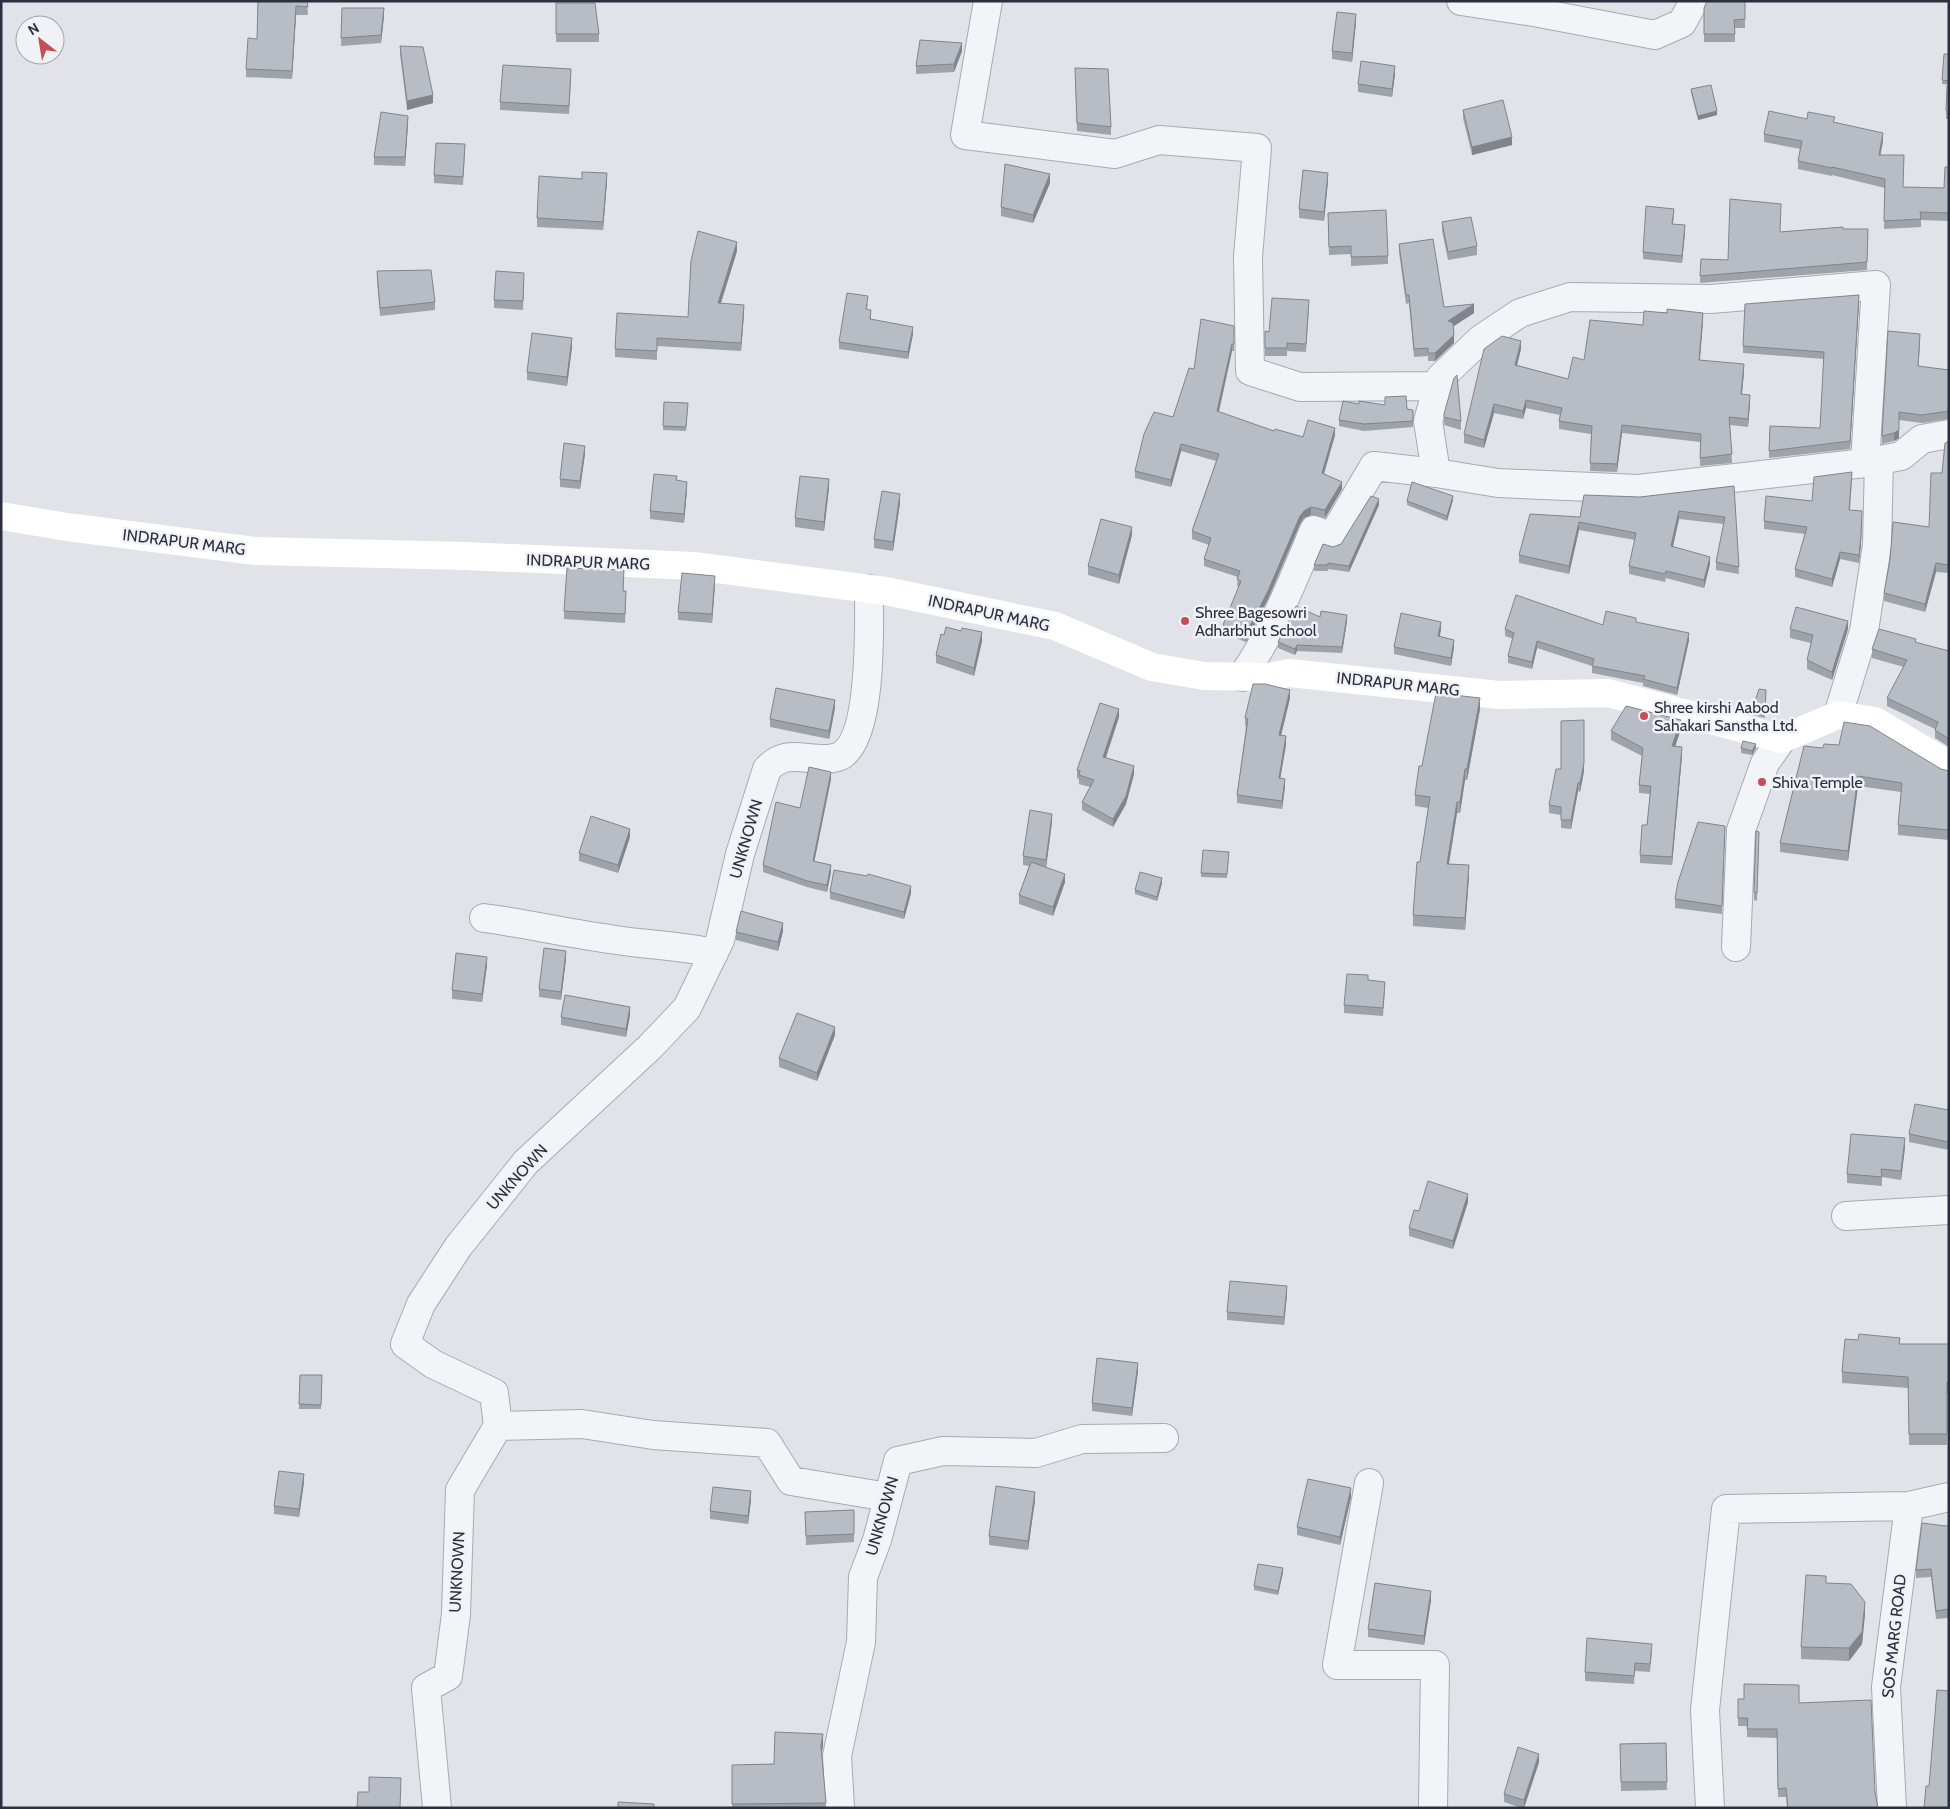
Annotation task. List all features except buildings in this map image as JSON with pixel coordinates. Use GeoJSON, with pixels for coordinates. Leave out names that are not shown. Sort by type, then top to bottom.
{"type":"FeatureCollection","features":[{"type":"Feature","properties":{"kind":"street"},"geometry":{"type":"LineString","coordinates":[[988,1],[965,135],[1115,154],[1159,140],[1257,148],[1248,257],[1250,371],[1300,388],[1438,386]]}},
{"type":"Feature","properties":{"kind":"street"},"geometry":{"type":"LineString","coordinates":[[1461,1],[1535,7],[1655,35],[1682,23],[1694,1]]}},
{"type":"Feature","properties":{"kind":"street"},"geometry":{"type":"LineString","coordinates":[[1436,473],[1428,420],[1440,378],[1481,339],[1520,313],[1570,297],[1711,299],[1876,285],[1872,462],[1877,546],[1864,630],[1838,715]]}},
{"type":"Feature","properties":{"kind":"street"},"geometry":{"type":"LineString","coordinates":[[1242,677],[1251,664],[1285,598],[1314,530],[1332,537],[1374,466],[1498,483],[1638,489],[1872,462],[1901,456],[1922,439],[1949,434]]}},
{"type":"Feature","properties":{"kind":"street","name":"INDRAPUR MARG"},"geometry":{"type":"LineString","coordinates":[[1,516],[67,527],[256,551],[466,556],[694,566],[869,589],[1055,626],[1152,667],[1204,676],[1269,678],[1288,673],[1499,695],[1608,693],[1782,739]]}},
{"type":"Feature","properties":{"kind":"street","name":"UNKNOWN"},"geometry":{"type":"LineString","coordinates":[[437,1808],[426,1688],[448,1676],[456,1614],[460,1490],[498,1426],[494,1393],[433,1364],[405,1344],[421,1304],[458,1247],[526,1162],[650,1047],[687,1008],[720,940],[740,854],[767,769],[775,760],[794,756],[828,759],[842,756],[853,742],[864,712],[869,589]]}},
{"type":"Feature","properties":{"kind":"street"},"geometry":{"type":"LineString","coordinates":[[1736,947],[1742,830],[1764,763],[1782,739],[1838,715],[1875,721],[1949,765]]}},
{"type":"Feature","properties":{"kind":"street"},"geometry":{"type":"LineString","coordinates":[[484,918],[614,940],[693,948],[714,953]]}},
{"type":"Feature","properties":{"kind":"street"},"geometry":{"type":"LineString","coordinates":[[1846,1216],[1949,1210]]}},
{"type":"Feature","properties":{"kind":"street"},"geometry":{"type":"LineString","coordinates":[[498,1426],[582,1424],[653,1435],[768,1443],[791,1481],[888,1497]]}},
{"type":"Feature","properties":{"kind":"street","name":"UNKNOWN"},"geometry":{"type":"LineString","coordinates":[[840,1808],[837,1756],[861,1642],[863,1577],[877,1540],[898,1462],[943,1451],[1036,1453],[1082,1439],[1164,1438]]}},
{"type":"Feature","properties":{"kind":"street"},"geometry":{"type":"LineString","coordinates":[[1369,1483],[1337,1665],[1435,1665],[1433,1808]]}},
{"type":"Feature","properties":{"kind":"street"},"geometry":{"type":"LineString","coordinates":[[1710,1808],[1704,1710],[1726,1509],[1909,1506],[1949,1497]]}},
{"type":"Feature","properties":{"kind":"street","name":"SOS MARG ROAD"},"geometry":{"type":"LineString","coordinates":[[1892,1808],[1886,1687],[1909,1506]]}},
{"type":"Feature","properties":{"kind":"place","name":"Shree Bagesowri Adharbhut School"},"geometry":{"type":"Point","coordinates":[1185,621]}},
{"type":"Feature","properties":{"kind":"place","name":"Shree kirshi Aabod Sahakari Sanstha Ltd."},"geometry":{"type":"Point","coordinates":[1644,716]}},
{"type":"Feature","properties":{"kind":"place","name":"Shiva Temple"},"geometry":{"type":"Point","coordinates":[1762,782]}}]}
